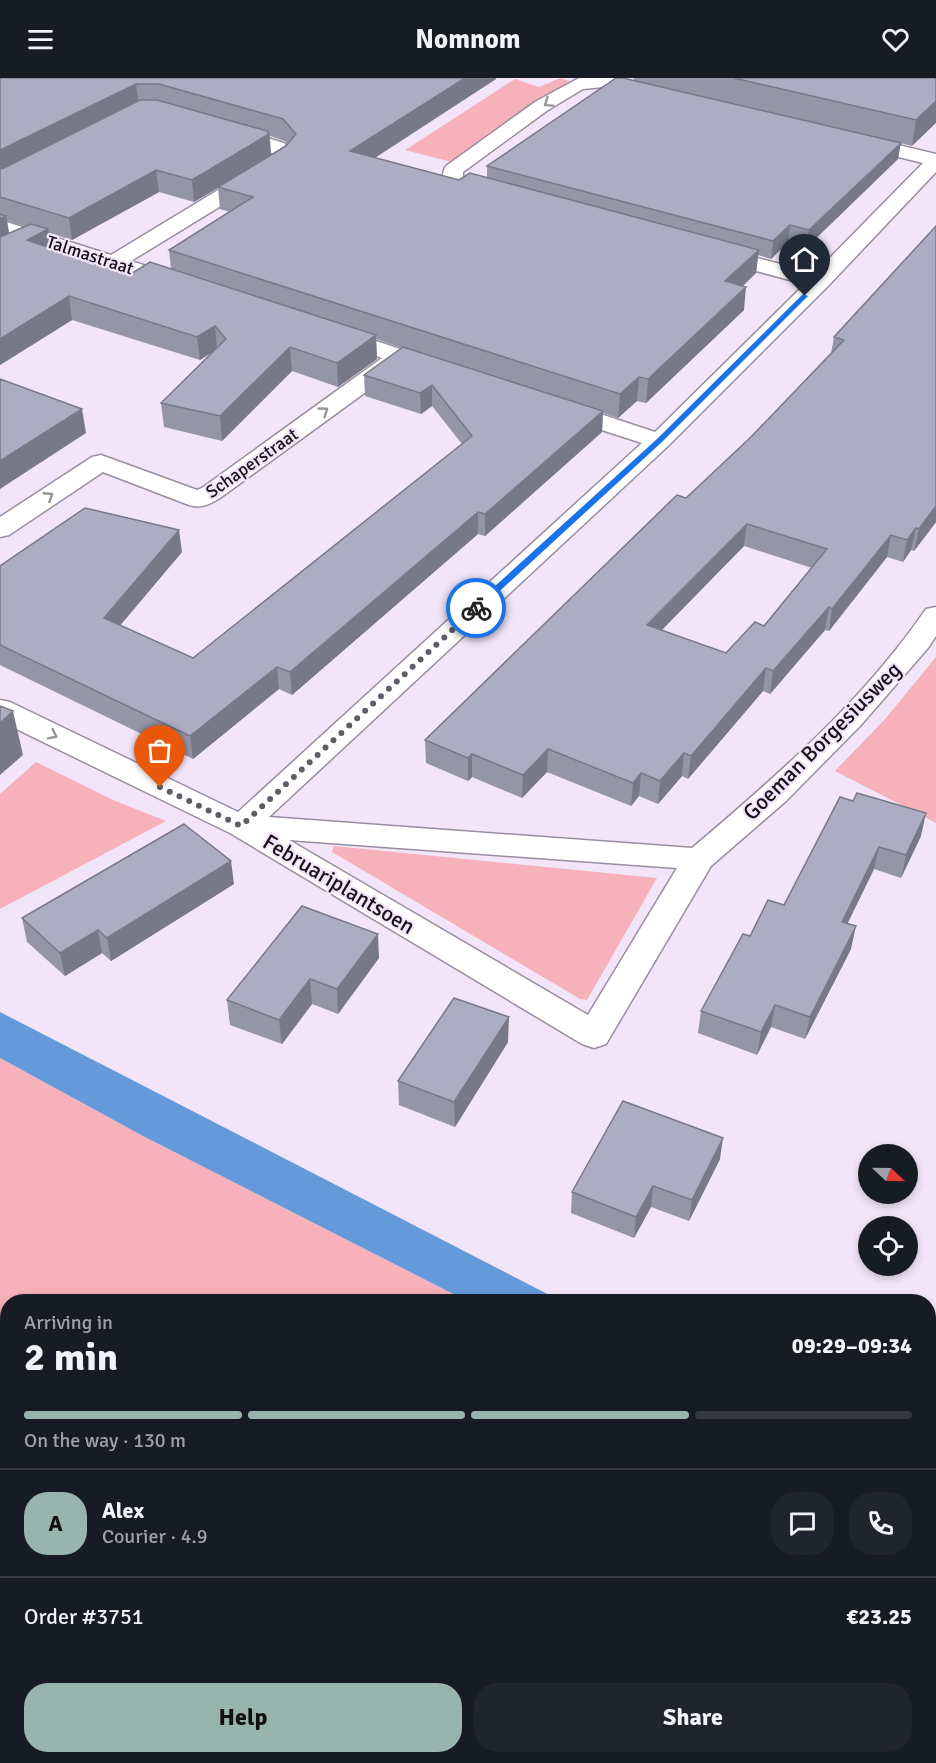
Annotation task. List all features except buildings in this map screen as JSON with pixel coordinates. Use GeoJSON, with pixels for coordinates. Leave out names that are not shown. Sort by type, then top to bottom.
{"type":"FeatureCollection","features":[{"type":"Feature","properties":{"kind":"main road"},"geometry":{"type":"LineString","coordinates":[[508,197],[453,182],[453,170],[563,92],[585,81],[600,81],[667,97]]}},
{"type":"Feature","properties":{"kind":"main road"},"geometry":{"type":"LineString","coordinates":[[113,263],[279,162],[285,156],[277,147],[205,125]]}},
{"type":"Feature","properties":{"kind":"main road"},"geometry":{"type":"LineString","coordinates":[[838,137],[936,161]]}},
{"type":"Feature","properties":{"kind":"main road"},"geometry":{"type":"LineString","coordinates":[[0,710],[241,826],[659,441],[820,281],[936,161]]}},
{"type":"Feature","properties":{"kind":"main road","name":"Talmastraat"},"geometry":{"type":"LineString","coordinates":[[0,226],[194,289]]}},
{"type":"Feature","properties":{"kind":"main road"},"geometry":{"type":"LineString","coordinates":[[8,250],[33,237]]}},
{"type":"Feature","properties":{"kind":"main road"},"geometry":{"type":"LineString","coordinates":[[696,248],[820,281]]}},
{"type":"Feature","properties":{"kind":"main road"},"geometry":{"type":"LineString","coordinates":[[315,328],[456,375]]}},
{"type":"Feature","properties":{"kind":"main road","name":"Schaperstraat"},"geometry":{"type":"LineString","coordinates":[[0,529],[101,462],[198,500],[212,493],[400,356]]}},
{"type":"Feature","properties":{"kind":"main road"},"geometry":{"type":"LineString","coordinates":[[535,400],[659,441]]}},
{"type":"Feature","properties":{"kind":"main road","name":"Goeman Borgesiusweg"},"geometry":{"type":"LineString","coordinates":[[699,859],[775,794],[850,718],[918,642],[936,615]]}},
{"type":"Feature","properties":{"kind":"main road","name":"Februariplantsoen"},"geometry":{"type":"LineString","coordinates":[[241,826],[699,859],[594,1035],[241,826]]}},
{"type":"Feature","properties":{"kind":"shaded area"},"geometry":{"type":"Polygon","coordinates":[[[561,78],[571,82],[452,162],[405,150],[515,79],[539,87],[561,78]]]}},
{"type":"Feature","properties":{"kind":"shaded area"},"geometry":{"type":"Polygon","coordinates":[[[936,657],[936,823],[835,771],[886,718],[936,657]]]}},
{"type":"Feature","properties":{"kind":"shaded area"},"geometry":{"type":"Polygon","coordinates":[[[36,762],[113,800],[166,821],[0,909],[0,794],[36,762]]]}},
{"type":"Feature","properties":{"kind":"shaded area"},"geometry":{"type":"Polygon","coordinates":[[[334,846],[657,878],[587,1000],[580,999],[332,852],[334,846]]]}},
{"type":"Feature","properties":{"kind":"shaded area"},"geometry":{"type":"Polygon","coordinates":[[[0,1058],[143,1136],[453,1294],[0,1294],[0,1058]]]}},
{"type":"Feature","properties":{"kind":"water"},"geometry":{"type":"Polygon","coordinates":[[[0,1012],[547,1294],[453,1294],[143,1136],[0,1058],[0,1012]]]}},
{"type":"Feature","properties":{"kind":"way so far"},"geometry":{"type":"LineString","coordinates":[[160,787],[241,826],[321,749],[476,608]]}},
{"type":"Feature","properties":{"kind":"route"},"geometry":{"type":"LineString","coordinates":[[476,608],[659,441],[805,296]]}}]}
